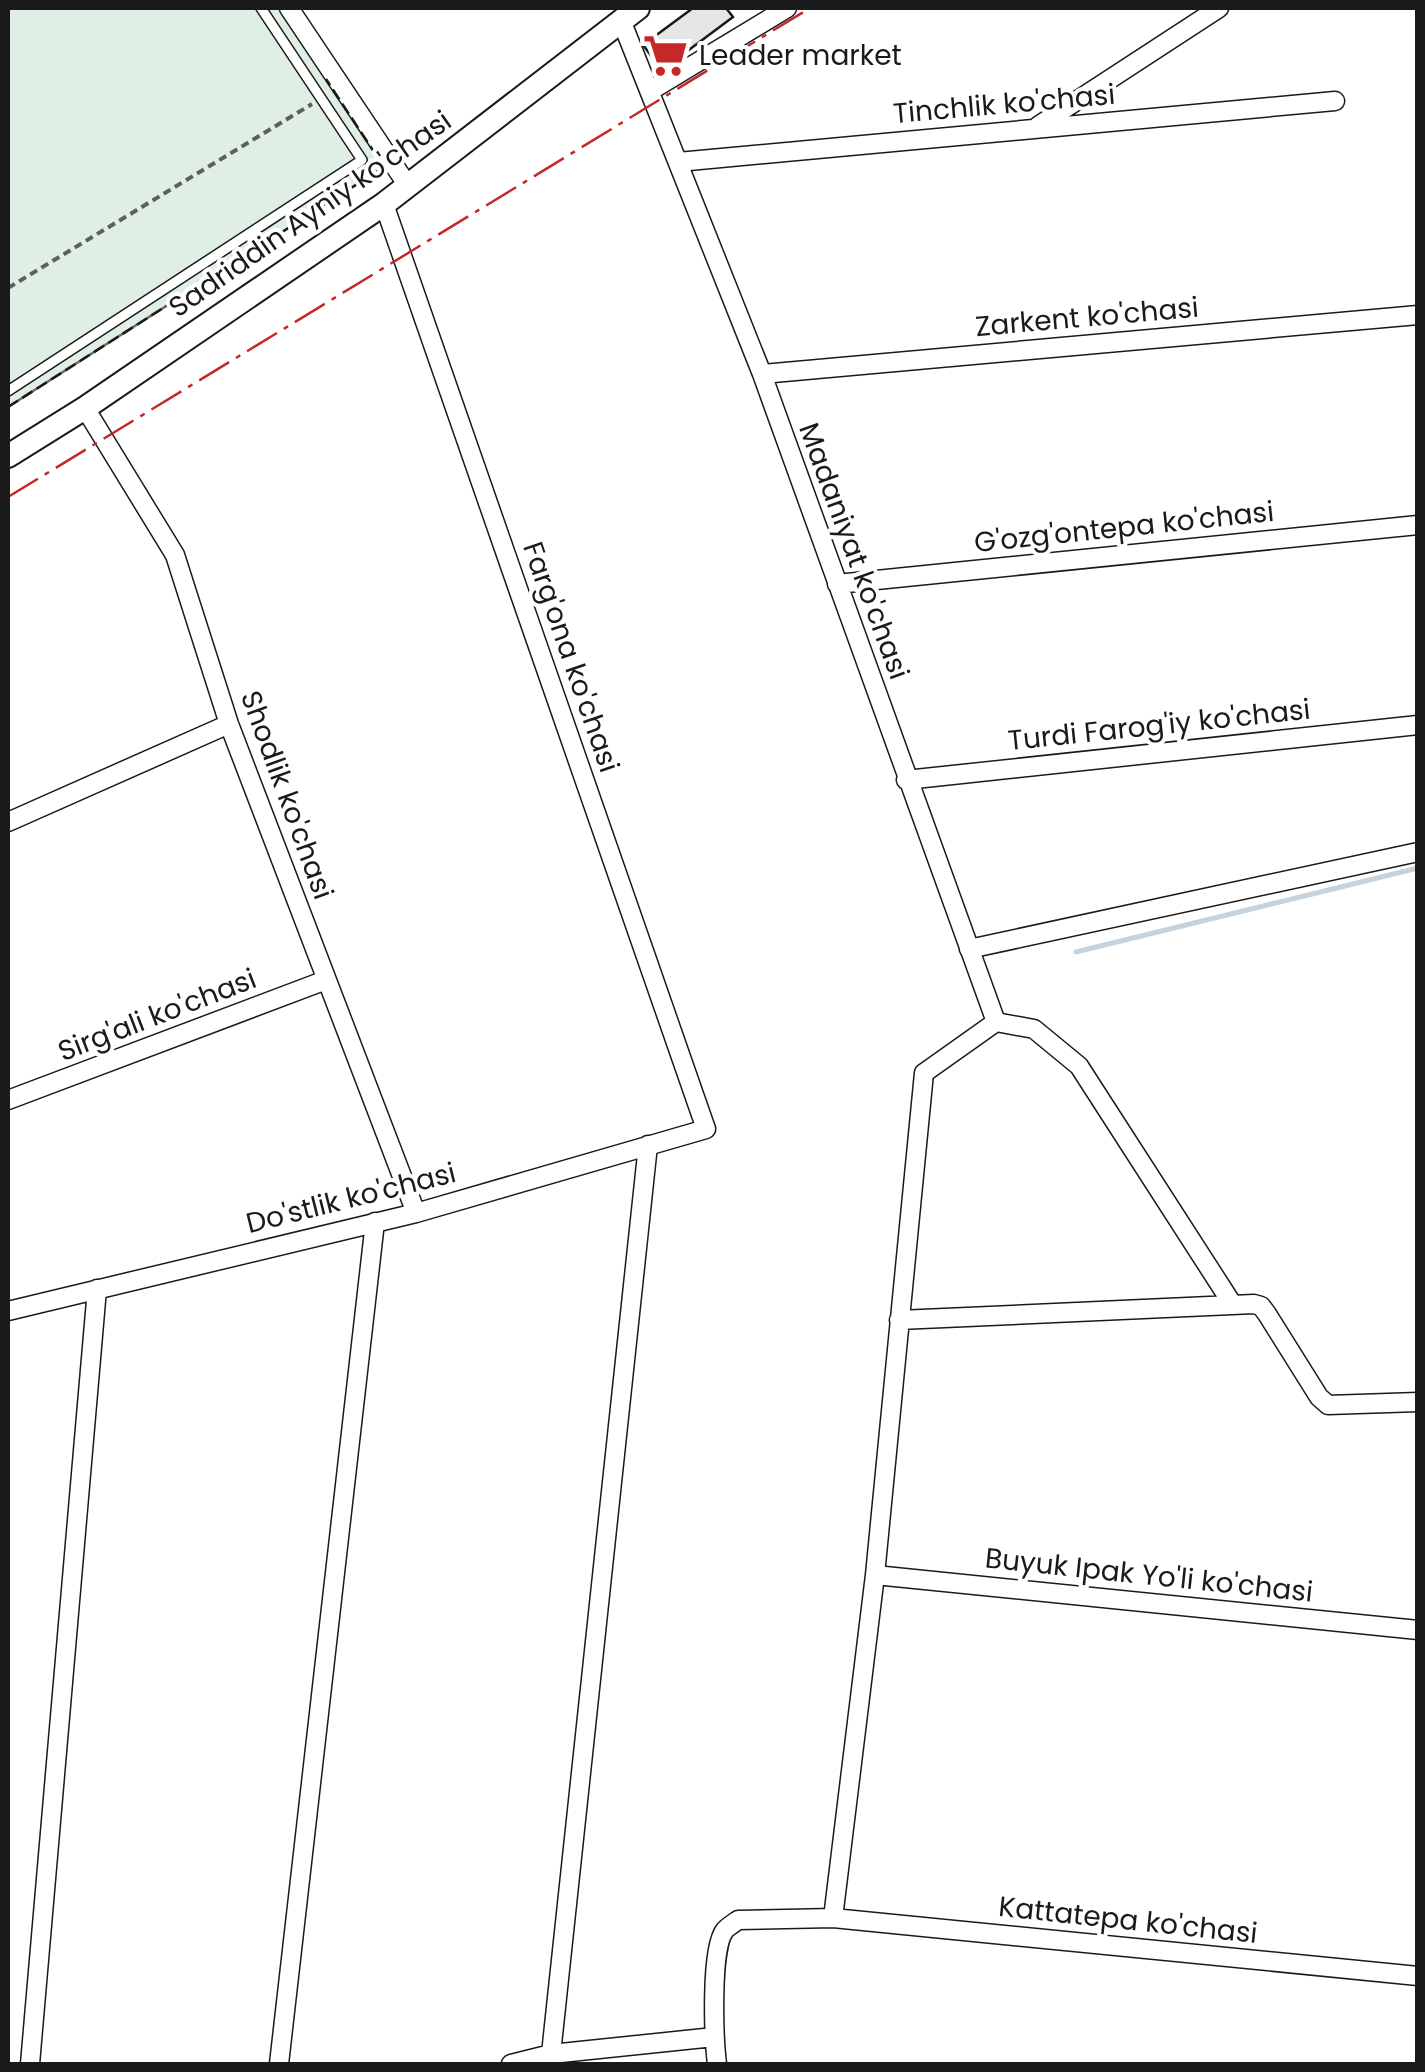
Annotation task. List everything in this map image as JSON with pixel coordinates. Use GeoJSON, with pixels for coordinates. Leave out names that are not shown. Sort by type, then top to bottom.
{"type":"FeatureCollection","features":[{"type":"Feature","properties":{"kind":"street"},"geometry":{"type":"LineString","coordinates":[[289,8],[408,186]]}},
{"type":"Feature","properties":{"kind":"street"},"geometry":{"type":"LineString","coordinates":[[650,91],[787,8]]}},
{"type":"Feature","properties":{"kind":"street"},"geometry":{"type":"LineString","coordinates":[[1033,129],[1219,8]]}},
{"type":"Feature","properties":{"kind":"street","name":"Sadriddin Ayniy ko'chasi"},"geometry":{"type":"LineString","coordinates":[[8,456],[384,204],[630,14]]}},
{"type":"Feature","properties":{"kind":"street","name":"Madaniyat ko'chasi"},"geometry":{"type":"LineString","coordinates":[[630,14],[650,91],[762,374],[996,1022]]}},
{"type":"Feature","properties":{"kind":"street","name":"Tinchlik ko'chasi"},"geometry":{"type":"LineString","coordinates":[[678,162],[1335,101]]}},
{"type":"Feature","properties":{"kind":"street","name":"Farg'ona ko'chasi"},"geometry":{"type":"LineString","coordinates":[[384,204],[706,1128]]}},
{"type":"Feature","properties":{"kind":"street","name":"Zarkent ko'chasi"},"geometry":{"type":"LineString","coordinates":[[762,374],[1418,315]]}},
{"type":"Feature","properties":{"kind":"street","name":"Shodlik ko'chasi"},"geometry":{"type":"LineString","coordinates":[[85,408],[175,555],[230,724],[416,1213]]}},
{"type":"Feature","properties":{"kind":"street","name":"G'ozg'ontepa ko'chasi"},"geometry":{"type":"LineString","coordinates":[[837,584],[1418,525]]}},
{"type":"Feature","properties":{"kind":"street"},"geometry":{"type":"LineString","coordinates":[[8,822],[230,724]]}},
{"type":"Feature","properties":{"kind":"street","name":"Turdi Farog'iy ko'chasi"},"geometry":{"type":"LineString","coordinates":[[906,780],[1418,724]]}},
{"type":"Feature","properties":{"kind":"street"},"geometry":{"type":"LineString","coordinates":[[968,949],[1418,852]]}},
{"type":"Feature","properties":{"kind":"street","name":"Sirg'ali ko'chasi"},"geometry":{"type":"LineString","coordinates":[[8,1100],[326,980]]}},
{"type":"Feature","properties":{"kind":"street"},"geometry":{"type":"LineString","coordinates":[[832,1918],[875,1575],[924,1072],[996,1022],[1034,1029],[1079,1066],[1232,1305]]}},
{"type":"Feature","properties":{"kind":"street","name":"Do'stlik ko'chasi"},"geometry":{"type":"LineString","coordinates":[[8,1311],[416,1213],[706,1128]]}},
{"type":"Feature","properties":{"kind":"street"},"geometry":{"type":"LineString","coordinates":[[551,2054],[648,1144]]}},
{"type":"Feature","properties":{"kind":"street"},"geometry":{"type":"LineString","coordinates":[[279,2064],[376,1222]]}},
{"type":"Feature","properties":{"kind":"street"},"geometry":{"type":"LineString","coordinates":[[30,2064],[96,1289]]}},
{"type":"Feature","properties":{"kind":"street"},"geometry":{"type":"LineString","coordinates":[[899,1320],[1261,1306],[1328,1405],[1418,1402]]}},
{"type":"Feature","properties":{"kind":"street","name":"Buyuk Ipak Yo'li ko'chasi"},"geometry":{"type":"LineString","coordinates":[[875,1575],[1418,1630]]}},
{"type":"Feature","properties":{"kind":"street","name":"Kattatepa ko'chasi"},"geometry":{"type":"LineString","coordinates":[[717,2064],[714,2037],[719,1942],[726,1929],[738,1920],[832,1918],[1418,1976]]}},
{"type":"Feature","properties":{"kind":"street"},"geometry":{"type":"LineString","coordinates":[[510,2064],[551,2054],[714,2037]]}},
{"type":"Feature","properties":{"kind":"lane"},"geometry":{"type":"LineString","coordinates":[[8,391],[362,160],[261,8]]}},
{"type":"Feature","properties":{"kind":"path"},"geometry":{"type":"LineString","coordinates":[[8,288],[321,99]]}},
{"type":"Feature","properties":{"kind":"green space"},"geometry":{"type":"Polygon","coordinates":[[[8,8],[280,8],[384,167],[8,407],[8,8]]]}},
{"type":"Feature","properties":{"kind":"building"},"geometry":{"type":"Polygon","coordinates":[[[693,8],[726,8],[733,17],[662,70],[643,45],[693,8]]]}},
{"type":"Feature","properties":{"kind":"waterway"},"geometry":{"type":"LineString","coordinates":[[1076,952],[1418,868]]}},
{"type":"Feature","properties":{"kind":"fence"},"geometry":{"type":"LineString","coordinates":[[8,407],[384,167],[326,79]]}},
{"type":"Feature","properties":{"kind":"power"},"geometry":{"type":"LineString","coordinates":[[8,497],[810,8]]}},
{"type":"Feature","properties":{"kind":"place","name":"Leader market"},"geometry":{"type":"Point","coordinates":[666,55]}}]}
